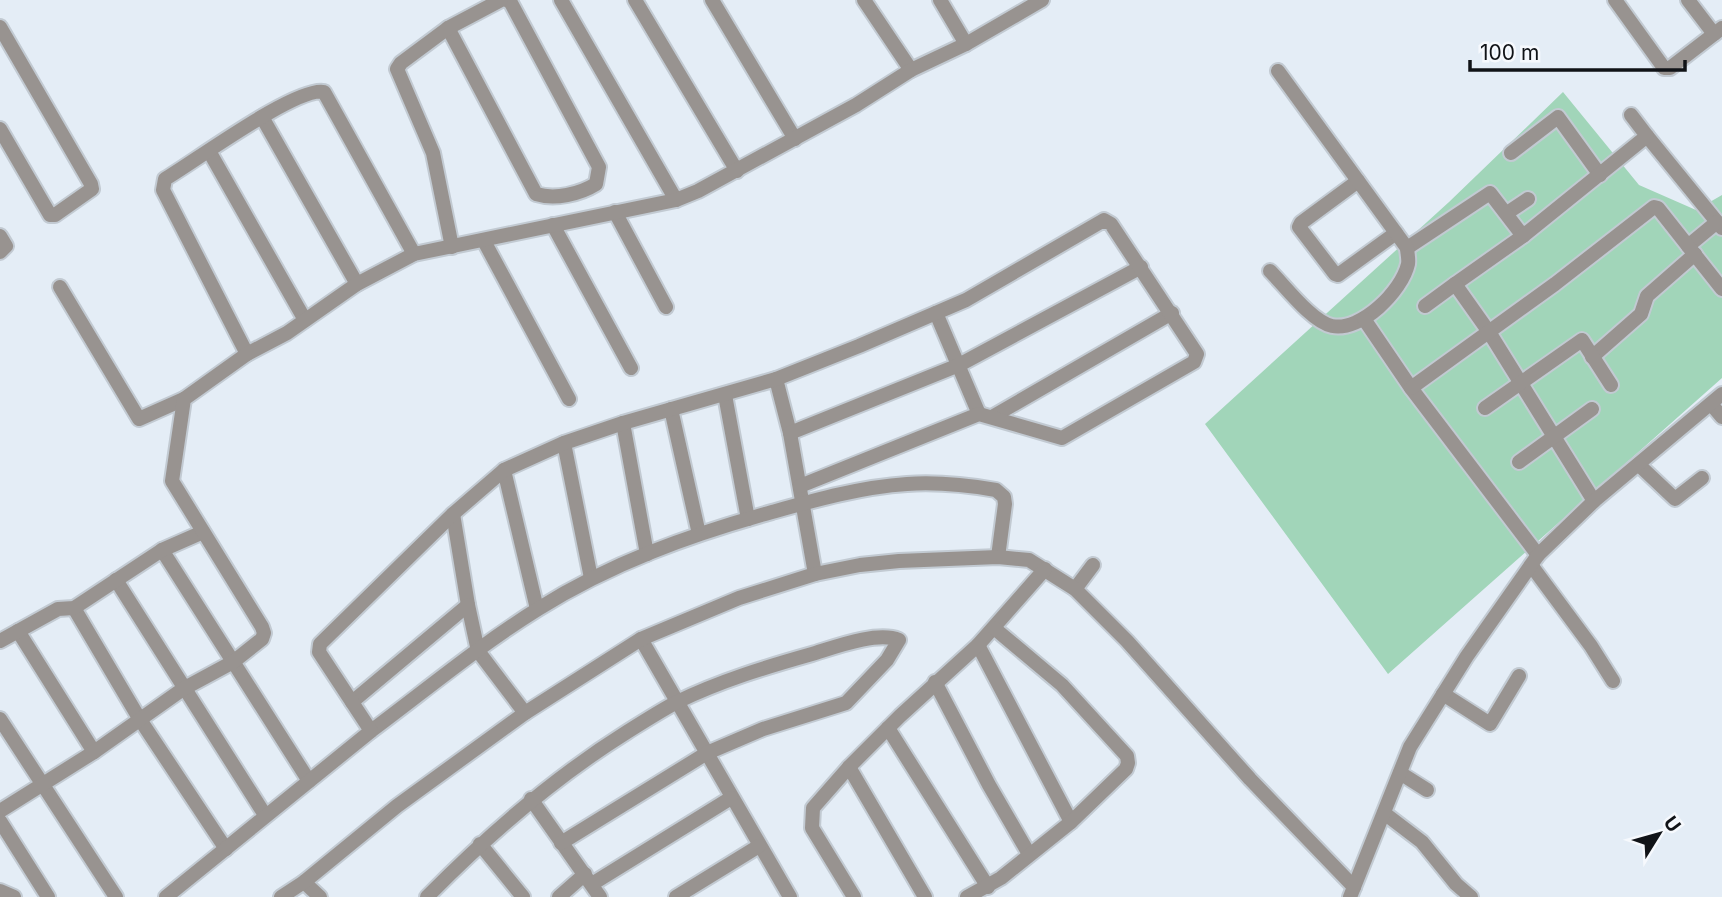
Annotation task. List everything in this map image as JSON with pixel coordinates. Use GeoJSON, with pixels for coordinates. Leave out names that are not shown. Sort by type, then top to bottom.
{"type":"FeatureCollection","features":[{"type":"Feature","properties":{"kind":"street"},"geometry":{"type":"LineString","coordinates":[[452,247],[433,153],[397,69],[401,63],[448,28],[500,0]]}},
{"type":"Feature","properties":{"kind":"street"},"geometry":{"type":"LineString","coordinates":[[448,28],[536,194],[542,196],[579,193],[596,184],[599,167],[507,0]]}},
{"type":"Feature","properties":{"kind":"street"},"geometry":{"type":"LineString","coordinates":[[561,0],[676,200]]}},
{"type":"Feature","properties":{"kind":"street"},"geometry":{"type":"LineString","coordinates":[[635,0],[737,171]]}},
{"type":"Feature","properties":{"kind":"street"},"geometry":{"type":"LineString","coordinates":[[712,0],[795,139]]}},
{"type":"Feature","properties":{"kind":"street"},"geometry":{"type":"LineString","coordinates":[[864,0],[911,70]]}},
{"type":"Feature","properties":{"kind":"street"},"geometry":{"type":"LineString","coordinates":[[940,0],[966,44]]}},
{"type":"Feature","properties":{"kind":"street"},"geometry":{"type":"LineString","coordinates":[[60,287],[139,419],[184,400],[247,354],[305,320],[357,284],[414,254],[676,200],[712,185],[911,70],[966,44],[1019,6],[1042,0]]}},
{"type":"Feature","properties":{"kind":"street"},"geometry":{"type":"LineString","coordinates":[[1615,0],[1664,68],[1670,68],[1718,31],[1688,0]]}},
{"type":"Feature","properties":{"kind":"street"},"geometry":{"type":"LineString","coordinates":[[0,27],[5,46],[92,189],[55,215],[50,215],[0,129]]}},
{"type":"Feature","properties":{"kind":"street"},"geometry":{"type":"LineString","coordinates":[[1270,271],[1315,317],[1332,326],[1353,323],[1385,302],[1408,263],[1407,248],[1278,71]]}},
{"type":"Feature","properties":{"kind":"street"},"geometry":{"type":"LineString","coordinates":[[247,354],[163,190],[165,179],[262,117],[299,96],[317,90],[324,92],[414,254]]}},
{"type":"Feature","properties":{"kind":"street"},"geometry":{"type":"LineString","coordinates":[[1592,357],[1641,314],[1647,296],[1720,224],[1631,115]]}},
{"type":"Feature","properties":{"kind":"street"},"geometry":{"type":"LineString","coordinates":[[262,117],[357,284]]}},
{"type":"Feature","properties":{"kind":"street"},"geometry":{"type":"LineString","coordinates":[[1511,153],[1558,117],[1600,175]]}},
{"type":"Feature","properties":{"kind":"street"},"geometry":{"type":"LineString","coordinates":[[1425,306],[1523,236],[1647,136]]}},
{"type":"Feature","properties":{"kind":"street"},"geometry":{"type":"LineString","coordinates":[[209,151],[305,320]]}},
{"type":"Feature","properties":{"kind":"street"},"geometry":{"type":"LineString","coordinates":[[1358,181],[1301,223],[1299,228],[1338,275],[1396,233]]}},
{"type":"Feature","properties":{"kind":"street"},"geometry":{"type":"LineString","coordinates":[[1407,248],[1487,193],[1492,193],[1523,236]]}},
{"type":"Feature","properties":{"kind":"street"},"geometry":{"type":"LineString","coordinates":[[1507,213],[1528,198]]}},
{"type":"Feature","properties":{"kind":"street"},"geometry":{"type":"LineString","coordinates":[[1411,388],[1654,207],[1658,208],[1722,289]]}},
{"type":"Feature","properties":{"kind":"street"},"geometry":{"type":"LineString","coordinates":[[615,212],[666,307]]}},
{"type":"Feature","properties":{"kind":"street"},"geometry":{"type":"LineString","coordinates":[[371,731],[319,652],[320,645],[453,514],[504,470],[564,443],[776,379],[936,313],[966,300],[1100,221],[1111,224],[1172,313],[1197,357],[1194,362],[1171,376],[1062,438],[986,416],[936,313]]}},
{"type":"Feature","properties":{"kind":"street"},"geometry":{"type":"LineString","coordinates":[[553,225],[631,368]]}},
{"type":"Feature","properties":{"kind":"street"},"geometry":{"type":"LineString","coordinates":[[0,236],[6,246],[0,252]]}},
{"type":"Feature","properties":{"kind":"street"},"geometry":{"type":"LineString","coordinates":[[484,241],[569,399]]}},
{"type":"Feature","properties":{"kind":"street"},"geometry":{"type":"LineString","coordinates":[[790,433],[959,365],[1141,267]]}},
{"type":"Feature","properties":{"kind":"street"},"geometry":{"type":"LineString","coordinates":[[1455,284],[1489,332],[1594,501]]}},
{"type":"Feature","properties":{"kind":"street"},"geometry":{"type":"LineString","coordinates":[[800,486],[986,416],[1172,313]]}},
{"type":"Feature","properties":{"kind":"street"},"geometry":{"type":"LineString","coordinates":[[1364,318],[1534,560],[1612,681]]}},
{"type":"Feature","properties":{"kind":"street"},"geometry":{"type":"LineString","coordinates":[[1485,408],[1582,340],[1611,385]]}},
{"type":"Feature","properties":{"kind":"street"},"geometry":{"type":"LineString","coordinates":[[776,379],[790,433],[815,574]]}},
{"type":"Feature","properties":{"kind":"street"},"geometry":{"type":"LineString","coordinates":[[724,395],[748,519]]}},
{"type":"Feature","properties":{"kind":"street"},"geometry":{"type":"LineString","coordinates":[[281,897],[304,882],[397,806],[525,713],[641,639],[739,598],[815,574],[886,562],[998,557],[1021,558],[1045,569],[1075,589],[1127,641],[1352,892],[1410,747],[1534,560],[1594,501],[1716,399],[1722,417]]}},
{"type":"Feature","properties":{"kind":"street"},"geometry":{"type":"LineString","coordinates":[[0,811],[94,752],[183,689],[233,662],[258,643],[264,633],[172,481],[184,400]]}},
{"type":"Feature","properties":{"kind":"street"},"geometry":{"type":"LineString","coordinates":[[671,409],[699,534]]}},
{"type":"Feature","properties":{"kind":"street"},"geometry":{"type":"LineString","coordinates":[[1519,462],[1592,409]]}},
{"type":"Feature","properties":{"kind":"street"},"geometry":{"type":"LineString","coordinates":[[624,423],[647,554]]}},
{"type":"Feature","properties":{"kind":"street"},"geometry":{"type":"LineString","coordinates":[[564,443],[591,578]]}},
{"type":"Feature","properties":{"kind":"street"},"geometry":{"type":"LineString","coordinates":[[1639,465],[1675,499],[1702,478]]}},
{"type":"Feature","properties":{"kind":"street"},"geometry":{"type":"LineString","coordinates":[[504,470],[537,609]]}},
{"type":"Feature","properties":{"kind":"street"},"geometry":{"type":"LineString","coordinates":[[166,897],[371,731],[478,651],[537,609],[591,578],[647,554],[699,534],[803,503],[904,484],[929,483],[996,490],[1004,497],[998,557]]}},
{"type":"Feature","properties":{"kind":"street"},"geometry":{"type":"LineString","coordinates":[[453,514],[478,651],[525,713]]}},
{"type":"Feature","properties":{"kind":"street"},"geometry":{"type":"LineString","coordinates":[[0,642],[58,609],[74,608],[162,550],[203,533]]}},
{"type":"Feature","properties":{"kind":"street"},"geometry":{"type":"LineString","coordinates":[[162,550],[309,781]]}},
{"type":"Feature","properties":{"kind":"street"},"geometry":{"type":"LineString","coordinates":[[1075,589],[1093,565]]}},
{"type":"Feature","properties":{"kind":"street"},"geometry":{"type":"LineString","coordinates":[[855,897],[812,828],[813,807],[888,728],[978,645],[1045,569]]}},
{"type":"Feature","properties":{"kind":"street"},"geometry":{"type":"LineString","coordinates":[[116,580],[265,815]]}},
{"type":"Feature","properties":{"kind":"street"},"geometry":{"type":"LineString","coordinates":[[352,702],[468,605]]}},
{"type":"Feature","properties":{"kind":"street"},"geometry":{"type":"LineString","coordinates":[[74,608],[139,718],[226,849]]}},
{"type":"Feature","properties":{"kind":"street"},"geometry":{"type":"LineString","coordinates":[[967,897],[988,887],[1071,822],[1126,769],[1128,763],[1127,756],[1062,685],[994,628]]}},
{"type":"Feature","properties":{"kind":"street"},"geometry":{"type":"LineString","coordinates":[[18,631],[94,752]]}},
{"type":"Feature","properties":{"kind":"street"},"geometry":{"type":"LineString","coordinates":[[427,897],[480,844],[531,799],[607,744],[676,702],[730,680],[851,642],[891,636],[899,640],[887,660],[846,703],[763,729],[707,753],[561,843]]}},
{"type":"Feature","properties":{"kind":"street"},"geometry":{"type":"LineString","coordinates":[[641,639],[786,896]]}},
{"type":"Feature","properties":{"kind":"street"},"geometry":{"type":"LineString","coordinates":[[978,645],[1071,822]]}},
{"type":"Feature","properties":{"kind":"street"},"geometry":{"type":"LineString","coordinates":[[1443,694],[1490,724],[1519,676]]}},
{"type":"Feature","properties":{"kind":"street"},"geometry":{"type":"LineString","coordinates":[[935,682],[1029,854]]}},
{"type":"Feature","properties":{"kind":"street"},"geometry":{"type":"LineString","coordinates":[[0,719],[116,897]]}},
{"type":"Feature","properties":{"kind":"street"},"geometry":{"type":"LineString","coordinates":[[888,728],[988,887]]}},
{"type":"Feature","properties":{"kind":"street"},"geometry":{"type":"LineString","coordinates":[[849,767],[925,897]]}},
{"type":"Feature","properties":{"kind":"street"},"geometry":{"type":"LineString","coordinates":[[1399,773],[1427,790]]}},
{"type":"Feature","properties":{"kind":"street"},"geometry":{"type":"LineString","coordinates":[[561,896],[731,798]]}},
{"type":"Feature","properties":{"kind":"street"},"geometry":{"type":"LineString","coordinates":[[531,799],[600,897]]}},
{"type":"Feature","properties":{"kind":"street"},"geometry":{"type":"LineString","coordinates":[[1384,813],[1422,842],[1456,884],[1471,897]]}},
{"type":"Feature","properties":{"kind":"street"},"geometry":{"type":"LineString","coordinates":[[0,821],[48,897]]}},
{"type":"Feature","properties":{"kind":"street"},"geometry":{"type":"LineString","coordinates":[[480,844],[523,897]]}},
{"type":"Feature","properties":{"kind":"street"},"geometry":{"type":"LineString","coordinates":[[676,897],[759,846]]}},
{"type":"Feature","properties":{"kind":"street"},"geometry":{"type":"LineString","coordinates":[[304,882],[320,897]]}},
{"type":"Feature","properties":{"kind":"street"},"geometry":{"type":"LineString","coordinates":[[0,891],[14,897]]}},
{"type":"Feature","properties":{"kind":"green space"},"geometry":{"type":"Polygon","coordinates":[[[1563,92],[1639,185],[1696,210],[1722,195],[1722,378],[1388,674],[1205,424],[1449,202],[1563,92]]]}}]}
